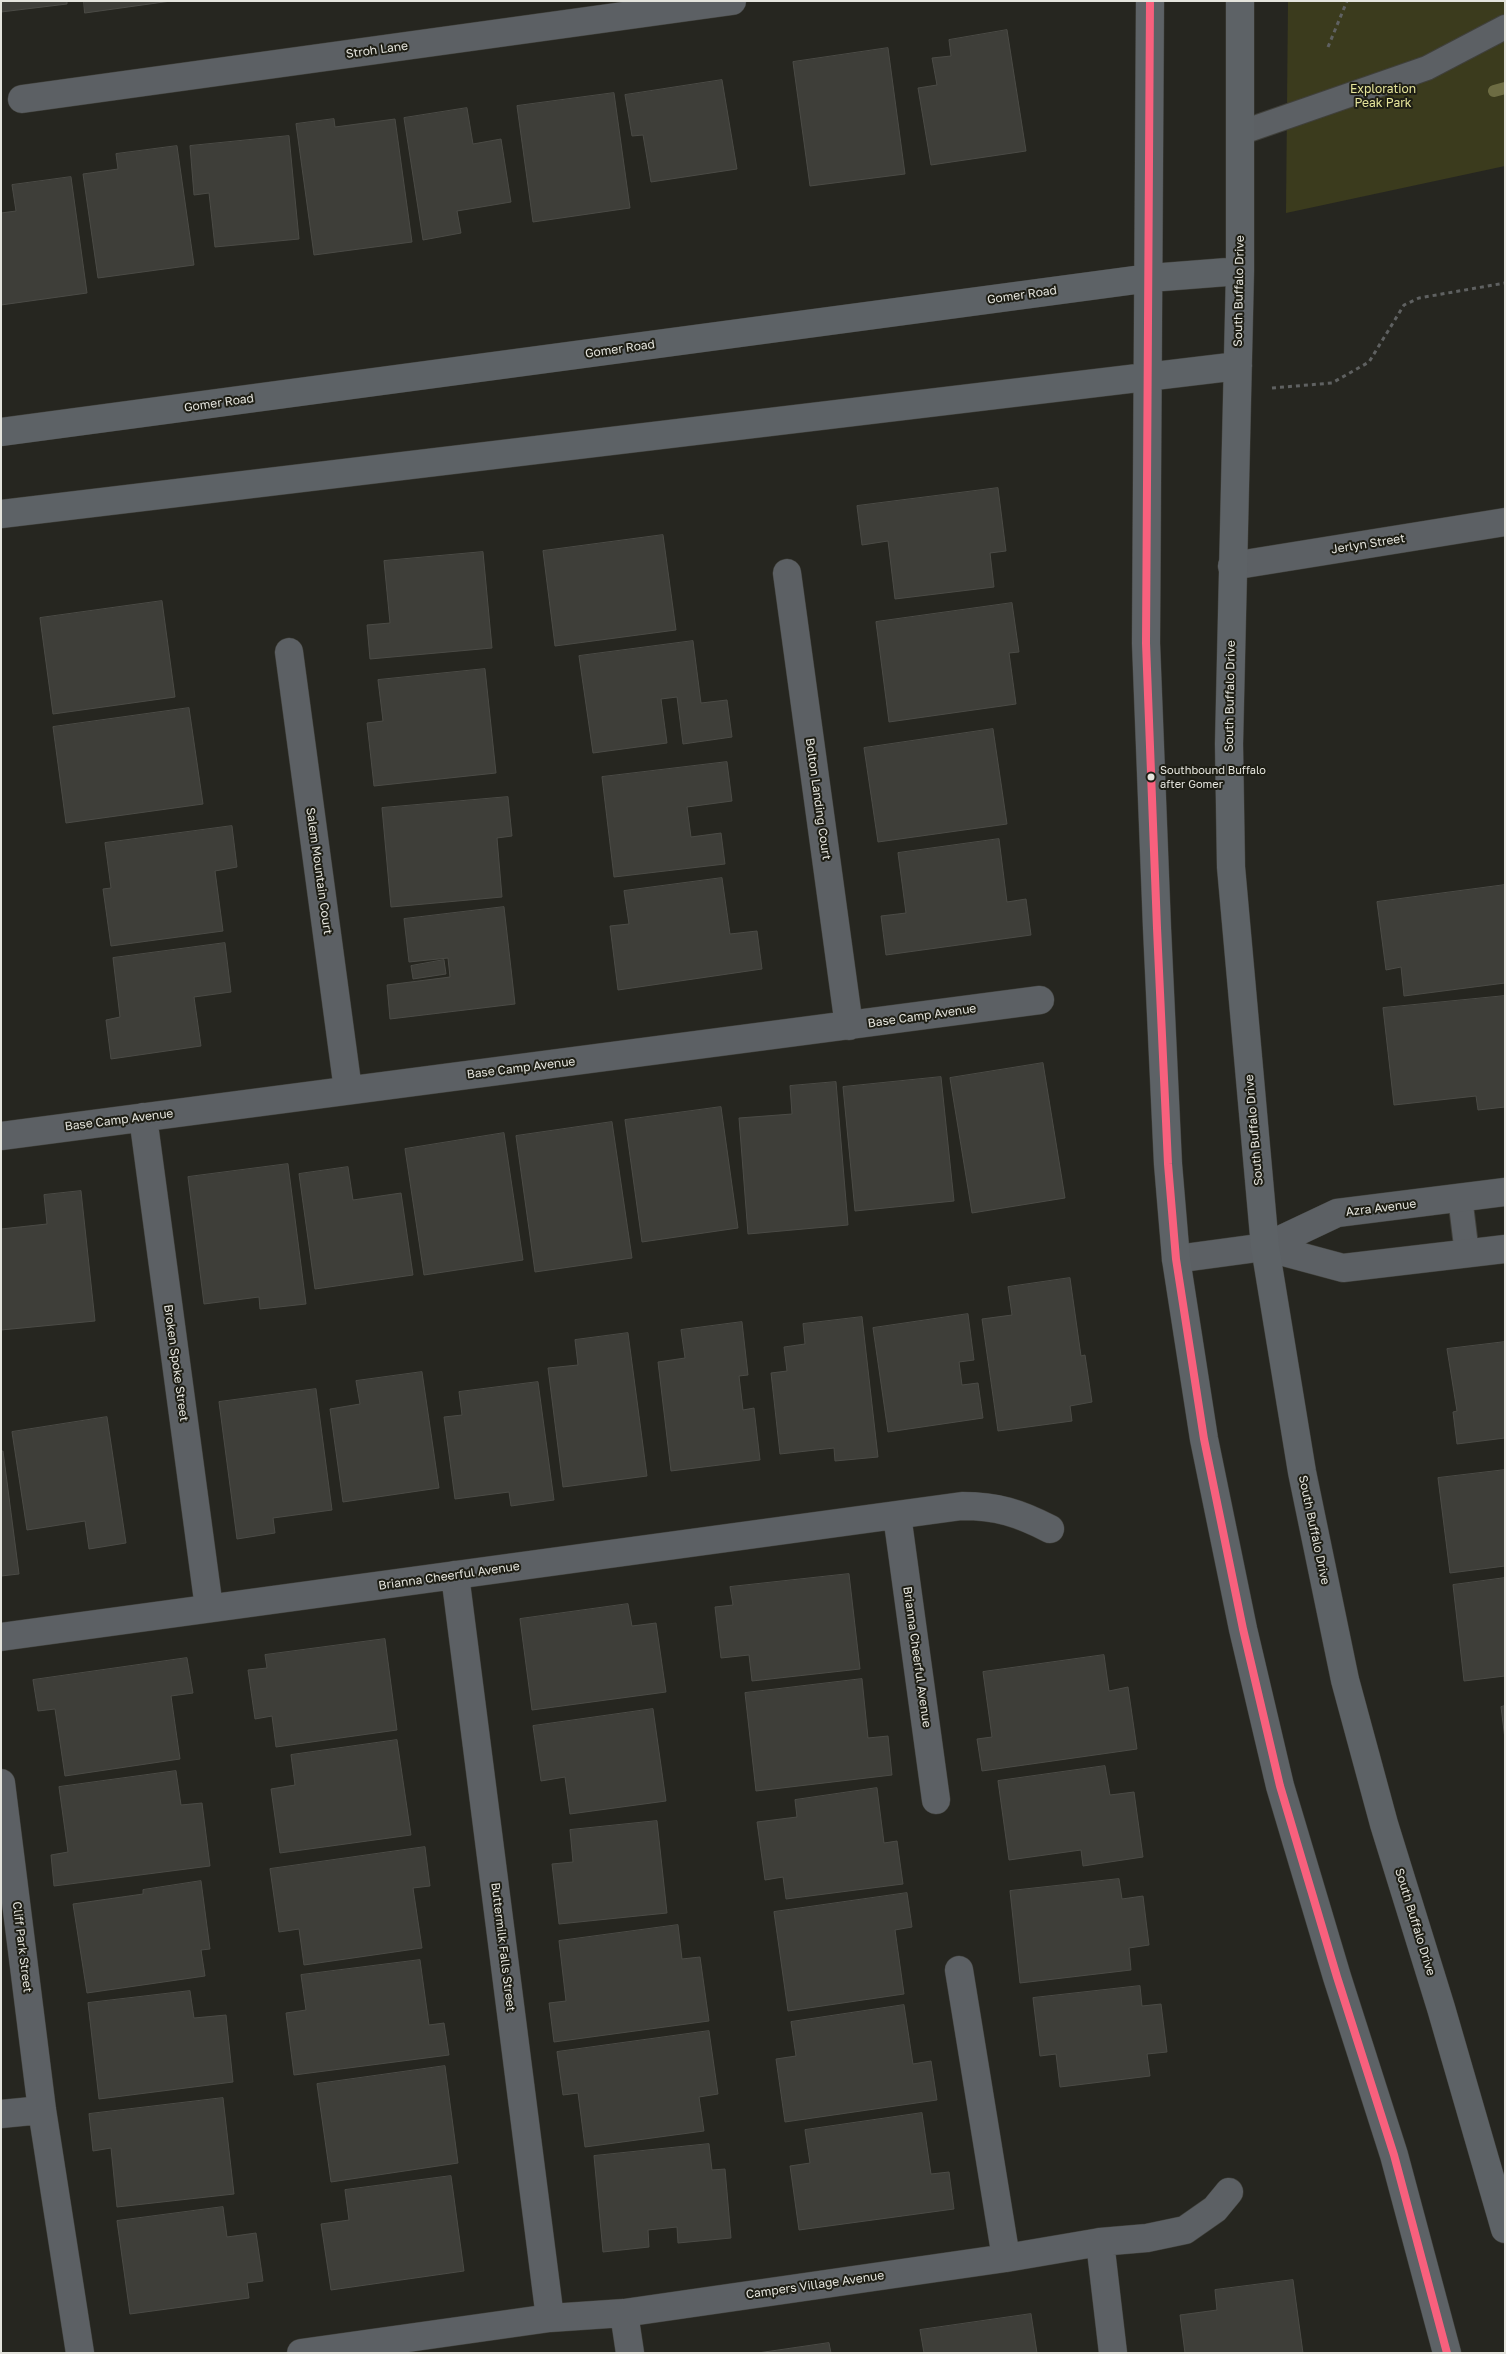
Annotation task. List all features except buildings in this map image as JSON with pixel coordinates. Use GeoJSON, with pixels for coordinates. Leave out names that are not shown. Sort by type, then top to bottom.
{"type":"FeatureCollection","features":[{"type":"Feature","properties":{"kind":"main road"},"geometry":{"type":"LineString","coordinates":[[1150,1],[1150,278],[1146,643],[1168,1164],[1176,1258],[1204,1439],[1243,1629],[1280,1786],[1337,1977],[1394,2154],[1447,2353]]}},
{"type":"Feature","properties":{"kind":"main road","name":"South Buffalo Drive"},"geometry":{"type":"LineString","coordinates":[[1240,1],[1240,271],[1232,566],[1230,744],[1232,867],[1264,1247],[1302,1472],[1346,1680],[1384,1824],[1441,2008],[1505,2229]]}},
{"type":"Feature","properties":{"kind":"main road","name":"Gomer Road"},"geometry":{"type":"LineString","coordinates":[[1,432],[1150,278],[1240,271]]}},
{"type":"Feature","properties":{"kind":"main road"},"geometry":{"type":"LineString","coordinates":[[1,514],[1148,377],[1237,378]]}},
{"type":"Feature","properties":{"kind":"street","name":"Stroh Lane"},"geometry":{"type":"LineString","coordinates":[[22,98],[732,1]]}},
{"type":"Feature","properties":{"kind":"street","name":"Jerlyn Street"},"geometry":{"type":"LineString","coordinates":[[1232,566],[1505,522]]}},
{"type":"Feature","properties":{"kind":"street","name":"Bolton Landing Court"},"geometry":{"type":"LineString","coordinates":[[787,573],[850,1026]]}},
{"type":"Feature","properties":{"kind":"street","name":"Salem Mountain Court"},"geometry":{"type":"LineString","coordinates":[[289,652],[348,1090]]}},
{"type":"Feature","properties":{"kind":"street","name":"Base Camp Avenue"},"geometry":{"type":"LineString","coordinates":[[1,1136],[1040,1000]]}},
{"type":"Feature","properties":{"kind":"street","name":"Broken Spoke Street"},"geometry":{"type":"LineString","coordinates":[[143,1117],[209,1608]]}},
{"type":"Feature","properties":{"kind":"street","name":"Azra Avenue"},"geometry":{"type":"LineString","coordinates":[[1176,1258],[1264,1247],[1337,1213],[1505,1192]]}},
{"type":"Feature","properties":{"kind":"street","name":"Azra Avenue"},"geometry":{"type":"LineString","coordinates":[[1264,1247],[1343,1268],[1505,1250]]}},
{"type":"Feature","properties":{"kind":"street","name":"Brianna Cheerful Avenue"},"geometry":{"type":"LineString","coordinates":[[1,1636],[962,1506],[988,1506],[1023,1515],[1050,1529]]}},
{"type":"Feature","properties":{"kind":"street","name":"Brianna Cheerful Avenue"},"geometry":{"type":"LineString","coordinates":[[897,1515],[936,1800]]}},
{"type":"Feature","properties":{"kind":"street","name":"Buttermilk Falls Street"},"geometry":{"type":"LineString","coordinates":[[455,1575],[550,2318]]}},
{"type":"Feature","properties":{"kind":"street","name":"Cliff Park Street"},"geometry":{"type":"LineString","coordinates":[[1,1783],[42,2110],[80,2353]]}},
{"type":"Feature","properties":{"kind":"street"},"geometry":{"type":"LineString","coordinates":[[960,1970],[1006,2258]]}},
{"type":"Feature","properties":{"kind":"street"},"geometry":{"type":"LineString","coordinates":[[1,2114],[42,2110]]}},
{"type":"Feature","properties":{"kind":"street","name":"Campers Village Avenue"},"geometry":{"type":"LineString","coordinates":[[301,2353],[370,2348],[550,2318],[624,2313],[1006,2258],[1100,2242],[1147,2238],[1185,2230],[1215,2209],[1229,2192]]}},
{"type":"Feature","properties":{"kind":"street"},"geometry":{"type":"LineString","coordinates":[[1100,2242],[1113,2353]]}},
{"type":"Feature","properties":{"kind":"street"},"geometry":{"type":"LineString","coordinates":[[624,2313],[630,2353]]}},
{"type":"Feature","properties":{"kind":"lane"},"geometry":{"type":"LineString","coordinates":[[1240,133],[1426,68],[1505,27]]}},
{"type":"Feature","properties":{"kind":"lane"},"geometry":{"type":"LineString","coordinates":[[1460,1198],[1467,1254]]}},
{"type":"Feature","properties":{"kind":"path"},"geometry":{"type":"LineString","coordinates":[[1328,47],[1347,1]]}},
{"type":"Feature","properties":{"kind":"path"},"geometry":{"type":"LineString","coordinates":[[1237,378],[1332,383],[1369,362],[1404,305],[1419,298],[1505,283]]}},
{"type":"Feature","properties":{"kind":"green space","name":"Exploration Peak Park"},"geometry":{"type":"Polygon","coordinates":[[[1288,1],[1505,1],[1505,166],[1286,213],[1288,1]]]}},
{"type":"Feature","properties":{"kind":"waterway"},"geometry":{"type":"LineString","coordinates":[[1494,91],[1505,88]]}},
{"type":"Feature","properties":{"kind":"transit line"},"geometry":{"type":"LineString","coordinates":[[1150,1],[1146,643],[1168,1164],[1176,1259],[1204,1439],[1243,1629],[1280,1786],[1337,1977],[1394,2155],[1447,2353]]}},
{"type":"Feature","properties":{"kind":"place","name":"Southbound Buffalo after Gomer"},"geometry":{"type":"Point","coordinates":[1151,777]}}]}
